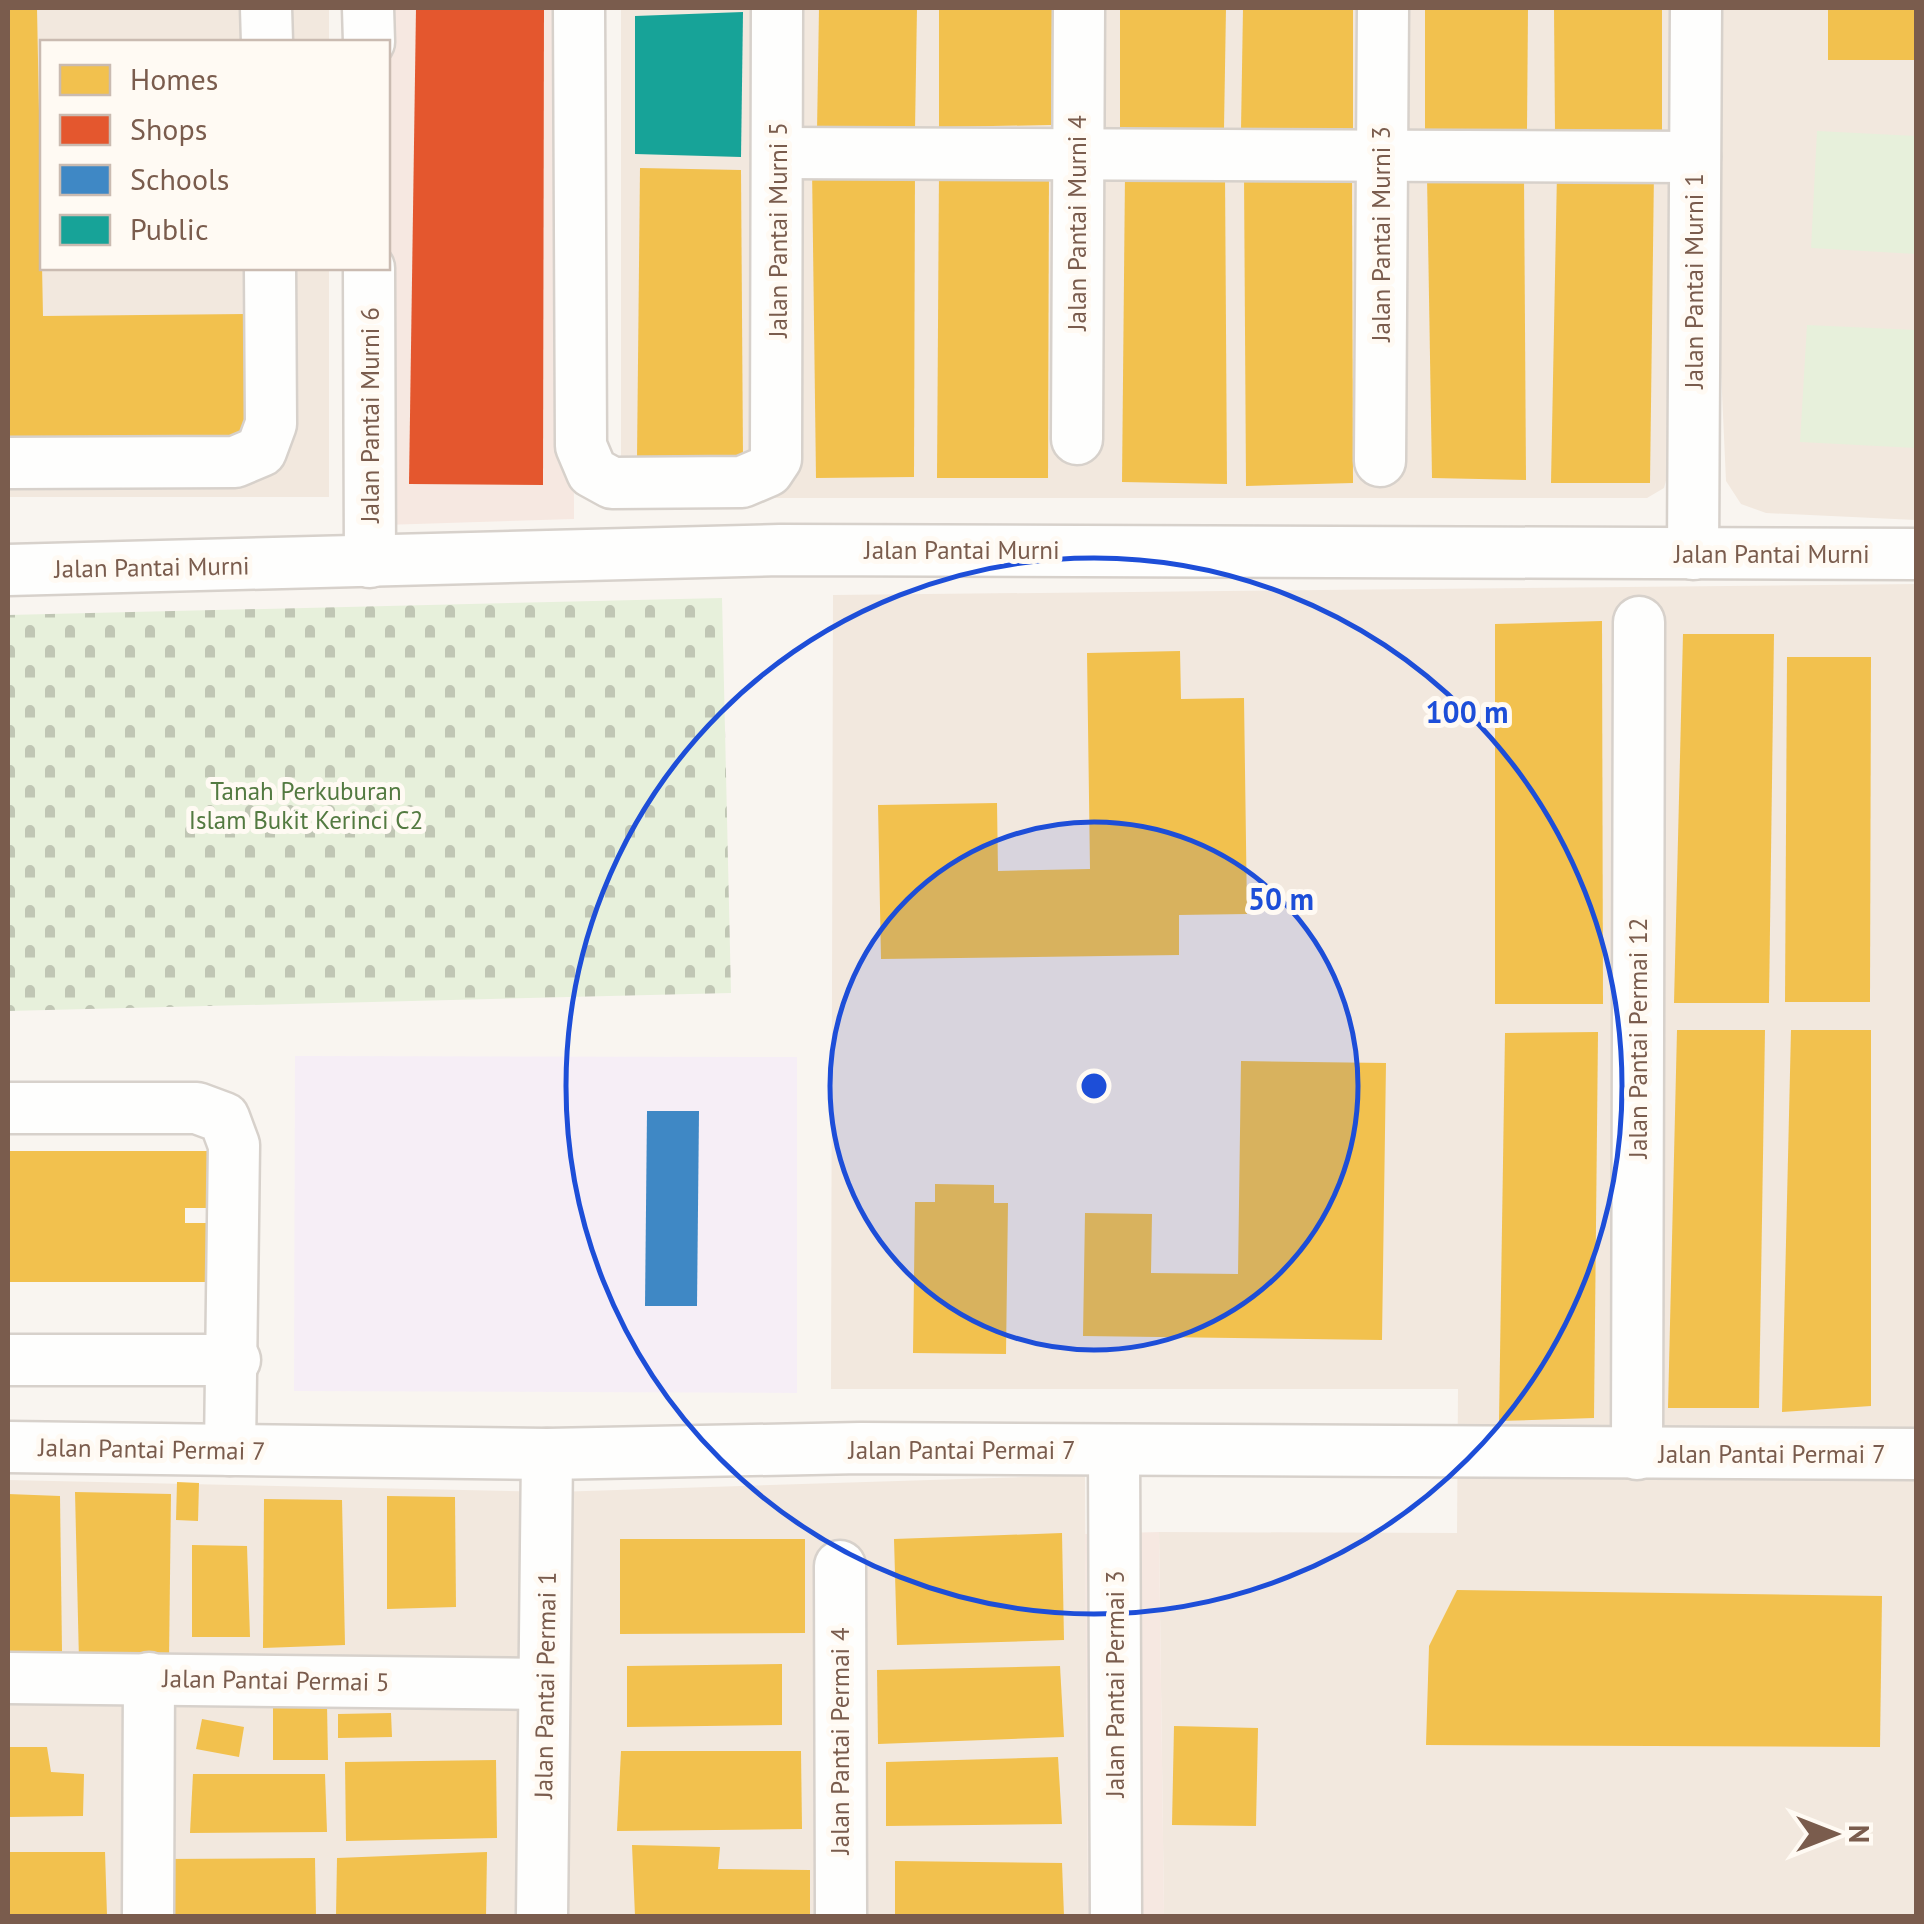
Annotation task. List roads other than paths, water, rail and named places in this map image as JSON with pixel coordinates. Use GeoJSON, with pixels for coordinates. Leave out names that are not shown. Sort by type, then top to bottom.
{"type":"FeatureCollection","features":[{"type":"Feature","properties":{"kind":"street"},"geometry":{"type":"LineString","coordinates":[[266,8],[267,40]]}},
{"type":"Feature","properties":{"kind":"street"},"geometry":{"type":"LineString","coordinates":[[368,8],[368,40]]}},
{"type":"Feature","properties":{"kind":"street","name":"Jalan Pantai Murni 5"},"geometry":{"type":"LineString","coordinates":[[579,8],[584,460],[592,472],[612,482],[742,482],[768,472],[778,452],[777,8]]}},
{"type":"Feature","properties":{"kind":"street","name":"Jalan Pantai Murni 4"},"geometry":{"type":"LineString","coordinates":[[1077,439],[1079,8]]}},
{"type":"Feature","properties":{"kind":"street","name":"Jalan Pantai Murni 3"},"geometry":{"type":"LineString","coordinates":[[1380,462],[1384,8]]}},
{"type":"Feature","properties":{"kind":"street","name":"Jalan Pantai Murni 1"},"geometry":{"type":"LineString","coordinates":[[1693,554],[1696,8]]}},
{"type":"Feature","properties":{"kind":"street"},"geometry":{"type":"LineString","coordinates":[[778,152],[1695,157]]}},
{"type":"Feature","properties":{"kind":"street"},"geometry":{"type":"LineString","coordinates":[[8,464],[235,462],[260,451],[271,424],[270,270]]}},
{"type":"Feature","properties":{"kind":"street","name":"Jalan Pantai Murni 6"},"geometry":{"type":"LineString","coordinates":[[369,270],[370,562]]}},
{"type":"Feature","properties":{"kind":"street","name":"Jalan Pantai Murni"},"geometry":{"type":"LineString","coordinates":[[8,570],[780,550],[1916,554]]}},
{"type":"Feature","properties":{"kind":"street","name":"Jalan Pantai Permai 12"},"geometry":{"type":"LineString","coordinates":[[1636,1454],[1640,622]]}},
{"type":"Feature","properties":{"kind":"street"},"geometry":{"type":"LineString","coordinates":[[8,1108],[198,1108],[224,1118],[234,1145],[235,1360],[230,1450]]}},
{"type":"Feature","properties":{"kind":"street"},"geometry":{"type":"LineString","coordinates":[[8,1360],[235,1360]]}},
{"type":"Feature","properties":{"kind":"street","name":"Jalan Pantai Permai 7"},"geometry":{"type":"LineString","coordinates":[[8,1447],[547,1454],[861,1448],[1916,1454]]}},
{"type":"Feature","properties":{"kind":"street","name":"Jalan Pantai Permai 3"},"geometry":{"type":"LineString","coordinates":[[1114,1451],[1116,1916]]}},
{"type":"Feature","properties":{"kind":"street","name":"Jalan Pantai Permai 1"},"geometry":{"type":"LineString","coordinates":[[542,1916],[547,1454]]}},
{"type":"Feature","properties":{"kind":"street","name":"Jalan Pantai Permai 4"},"geometry":{"type":"LineString","coordinates":[[840,1566],[841,1916]]}},
{"type":"Feature","properties":{"kind":"street","name":"Jalan Pantai Permai 5"},"geometry":{"type":"LineString","coordinates":[[8,1678],[544,1684]]}},
{"type":"Feature","properties":{"kind":"street"},"geometry":{"type":"LineString","coordinates":[[148,1916],[149,1678]]}},
{"type":"Feature","properties":{"kind":"park label","name":"Tanah Perkuburan Islam Bukit Kerinci C2"},"geometry":{"type":"Point","coordinates":[306,806]}}]}
